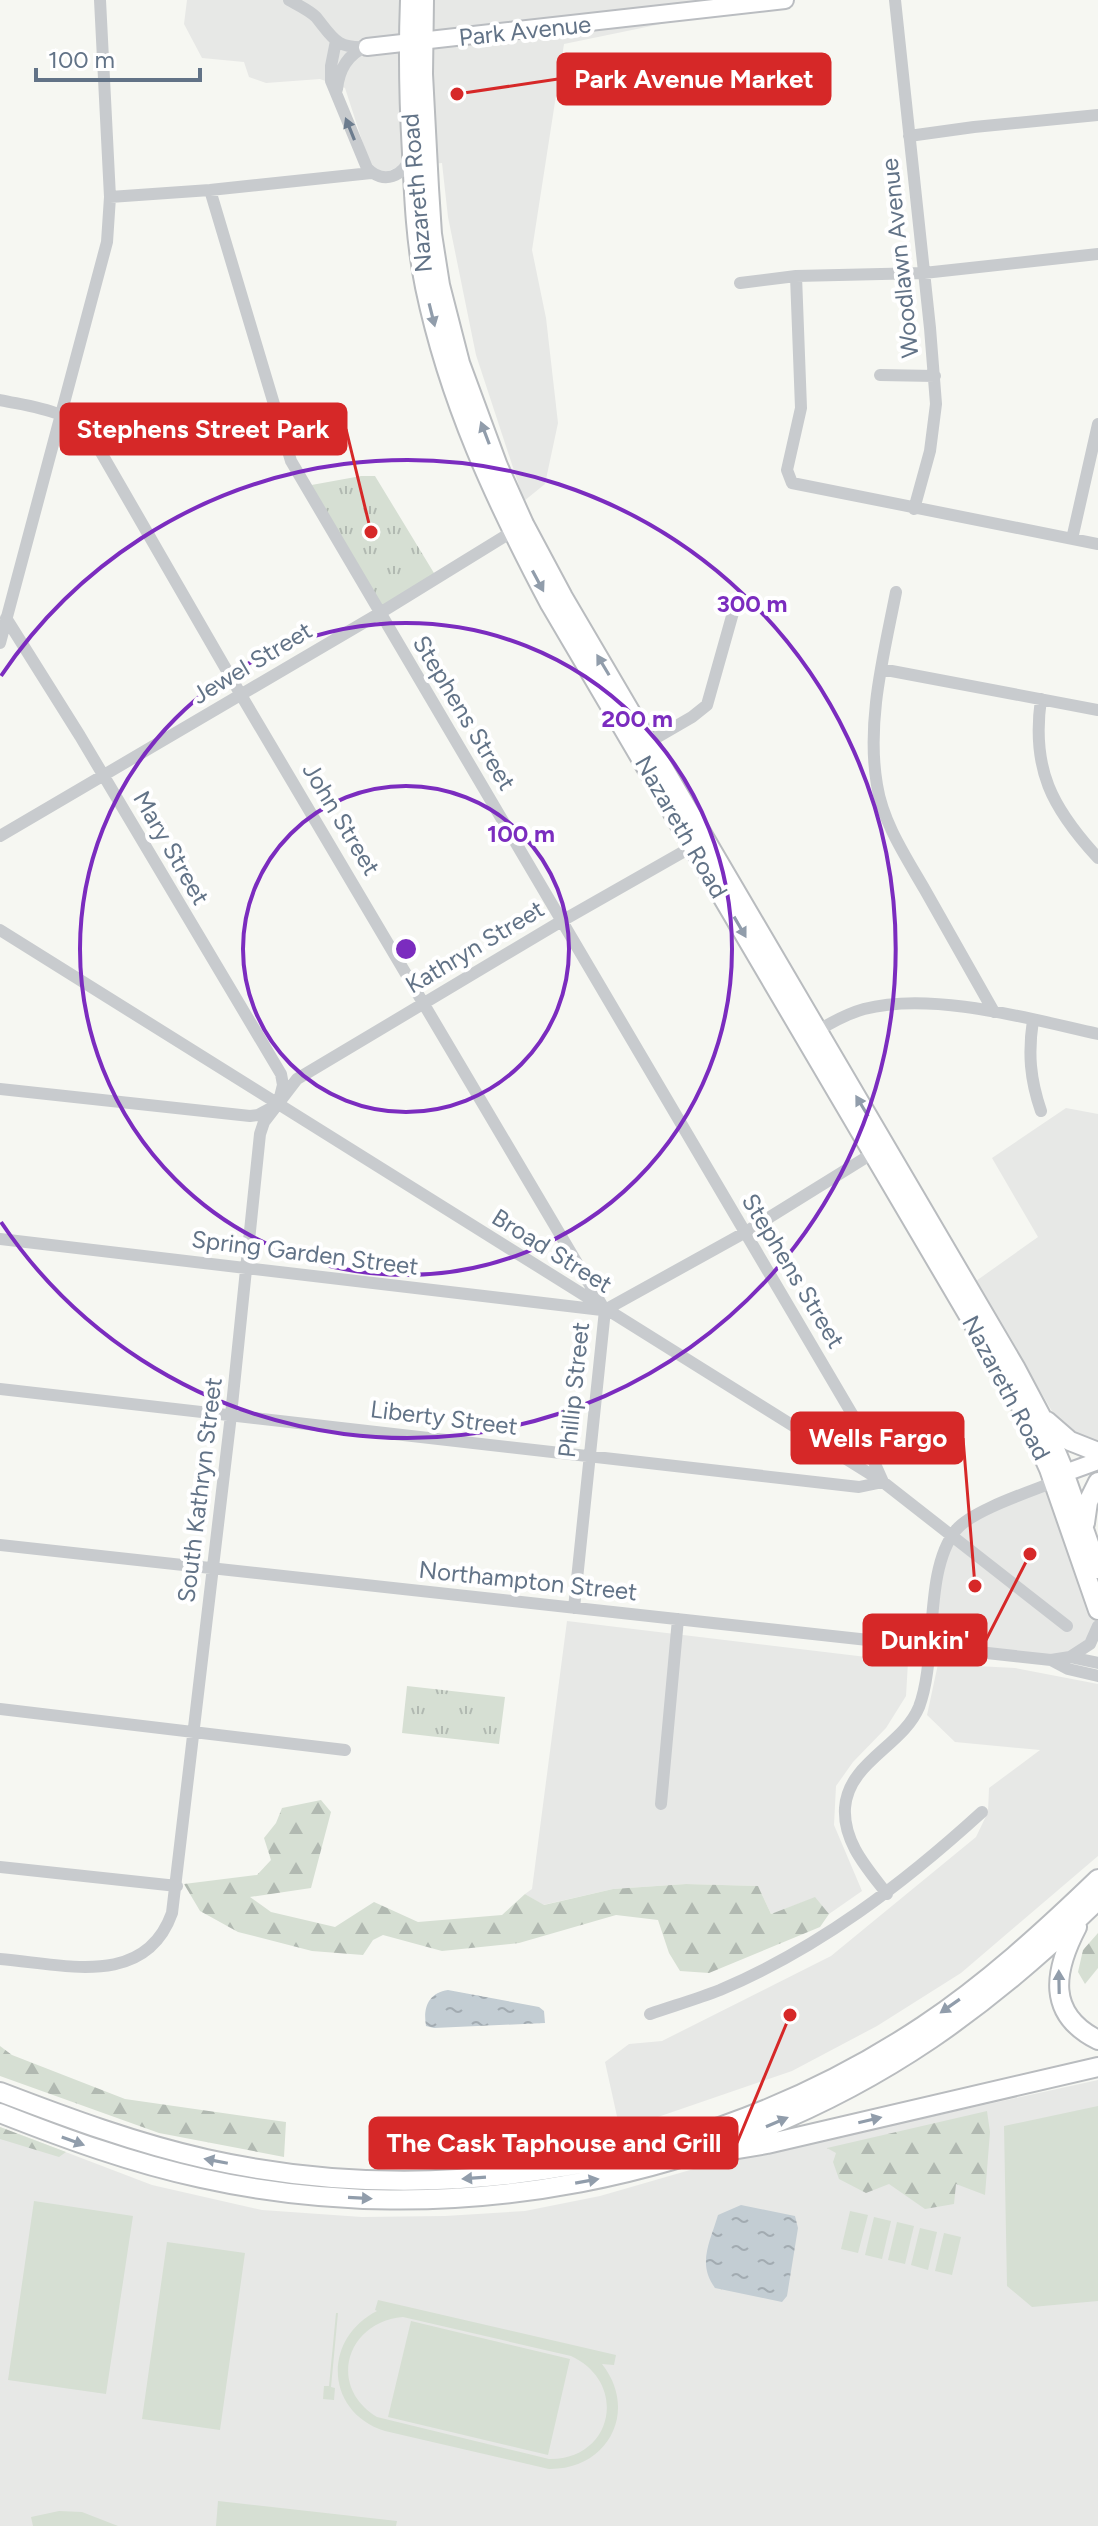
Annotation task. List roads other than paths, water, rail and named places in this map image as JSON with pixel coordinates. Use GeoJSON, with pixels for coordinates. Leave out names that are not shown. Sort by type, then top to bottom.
{"type":"FeatureCollection","features":[{"type":"Feature","properties":{"kind":"highway","name":"Nazareth Road"},"geometry":{"type":"LineString","coordinates":[[410,0],[440,285],[457,352],[518,528]]}},
{"type":"Feature","properties":{"kind":"highway","name":"Nazareth Road"},"geometry":{"type":"LineString","coordinates":[[424,0],[416,42],[412,150],[421,264],[439,344],[467,430],[518,528],[557,617],[642,746],[879,1149],[1041,1416],[1098,1610]]}},
{"type":"Feature","properties":{"kind":"highway","name":"Nazareth Road"},"geometry":{"type":"LineString","coordinates":[[879,1149],[1062,1479],[1098,1569]]}},
{"type":"Feature","properties":{"kind":"highway"},"geometry":{"type":"LineString","coordinates":[[1041,1416],[1070,1441],[1098,1452]]}},
{"type":"Feature","properties":{"kind":"highway"},"geometry":{"type":"LineString","coordinates":[[1084,1530],[1088,1502],[1098,1482]]}},
{"type":"Feature","properties":{"kind":"highway"},"geometry":{"type":"LineString","coordinates":[[0,2092],[144,2143],[208,2159],[284,2172],[363,2179],[441,2180],[519,2174],[596,2161],[734,2121],[864,2060],[921,2027],[984,1981],[1098,1879]]}},
{"type":"Feature","properties":{"kind":"highway"},"geometry":{"type":"LineString","coordinates":[[678,2159],[789,2117],[895,2061],[994,1993],[1098,1900]]}},
{"type":"Feature","properties":{"kind":"highway"},"geometry":{"type":"LineString","coordinates":[[1084,1913],[1065,1951],[1058,1983],[1060,1998],[1072,2019],[1098,2040]]}},
{"type":"Feature","properties":{"kind":"highway"},"geometry":{"type":"LineString","coordinates":[[0,2113],[89,2146],[164,2169],[243,2186],[322,2196],[402,2199],[495,2195],[600,2179],[678,2159],[767,2144],[1098,2067]]}},
{"type":"Feature","properties":{"kind":"main road","name":"Park Avenue"},"geometry":{"type":"LineString","coordinates":[[367,47],[785,0]]}},
{"type":"Feature","properties":{"kind":"main road"},"geometry":{"type":"LineString","coordinates":[[1062,1479],[1098,1461]]}},
{"type":"Feature","properties":{"kind":"main road"},"geometry":{"type":"LineString","coordinates":[[1062,1479],[1098,1470]]}},
{"type":"Feature","properties":{"kind":"street"},"geometry":{"type":"LineString","coordinates":[[0,643],[107,242],[110,197],[100,0]]}},
{"type":"Feature","properties":{"kind":"street"},"geometry":{"type":"LineString","coordinates":[[289,0],[313,14],[336,41],[352,47],[367,47]]}},
{"type":"Feature","properties":{"kind":"street","name":"Woodlawn Avenue"},"geometry":{"type":"LineString","coordinates":[[895,0],[935,376],[936,404],[930,451],[914,509]]}},
{"type":"Feature","properties":{"kind":"street"},"geometry":{"type":"LineString","coordinates":[[336,41],[330,74],[371,173]]}},
{"type":"Feature","properties":{"kind":"street"},"geometry":{"type":"LineString","coordinates":[[337,96],[344,65],[355,52],[367,47]]}},
{"type":"Feature","properties":{"kind":"street"},"geometry":{"type":"LineString","coordinates":[[909,136],[1098,115]]}},
{"type":"Feature","properties":{"kind":"street"},"geometry":{"type":"LineString","coordinates":[[110,197],[371,173],[387,178],[397,175],[408,163],[412,150]]}},
{"type":"Feature","properties":{"kind":"street","name":"Stephens Street"},"geometry":{"type":"LineString","coordinates":[[210,190],[291,461],[855,1419],[883,1482]]}},
{"type":"Feature","properties":{"kind":"street"},"geometry":{"type":"LineString","coordinates":[[740,283],[796,276],[924,273],[1098,254]]}},
{"type":"Feature","properties":{"kind":"street"},"geometry":{"type":"LineString","coordinates":[[796,276],[801,408],[787,470],[792,483],[1098,544]]}},
{"type":"Feature","properties":{"kind":"street"},"geometry":{"type":"LineString","coordinates":[[880,375],[935,376]]}},
{"type":"Feature","properties":{"kind":"street","name":"John Street"},"geometry":{"type":"LineString","coordinates":[[0,400],[60,413],[79,425],[95,442],[605,1310]]}},
{"type":"Feature","properties":{"kind":"street"},"geometry":{"type":"LineString","coordinates":[[1072,539],[1098,424]]}},
{"type":"Feature","properties":{"kind":"street","name":"Jewel Street"},"geometry":{"type":"LineString","coordinates":[[0,836],[380,613],[518,528]]}},
{"type":"Feature","properties":{"kind":"street"},"geometry":{"type":"LineString","coordinates":[[896,592],[881,669],[873,734],[876,783],[882,809],[994,1012]]}},
{"type":"Feature","properties":{"kind":"street"},"geometry":{"type":"LineString","coordinates":[[642,746],[707,705],[736,602]]}},
{"type":"Feature","properties":{"kind":"street","name":"Mary Street"},"geometry":{"type":"LineString","coordinates":[[6,618],[281,1074],[283,1085],[277,1104]]}},
{"type":"Feature","properties":{"kind":"street"},"geometry":{"type":"LineString","coordinates":[[881,669],[1098,710]]}},
{"type":"Feature","properties":{"kind":"street"},"geometry":{"type":"LineString","coordinates":[[1041,699],[1037,743],[1042,769],[1062,813],[1078,837],[1098,858]]}},
{"type":"Feature","properties":{"kind":"street","name":"Kathryn Street"},"geometry":{"type":"LineString","coordinates":[[277,1104],[297,1079],[699,843]]}},
{"type":"Feature","properties":{"kind":"street","name":"Broad Street"},"geometry":{"type":"LineString","coordinates":[[0,930],[883,1482],[1067,1626]]}},
{"type":"Feature","properties":{"kind":"street"},"geometry":{"type":"LineString","coordinates":[[811,1034],[864,1009],[898,1004],[953,1006],[994,1012],[1098,1034]]}},
{"type":"Feature","properties":{"kind":"street"},"geometry":{"type":"LineString","coordinates":[[1033,1020],[1028,1048],[1032,1085],[1041,1111]]}},
{"type":"Feature","properties":{"kind":"street"},"geometry":{"type":"LineString","coordinates":[[0,1089],[250,1116],[277,1104]]}},
{"type":"Feature","properties":{"kind":"street","name":"South Kathryn Street"},"geometry":{"type":"LineString","coordinates":[[0,1959],[98,1967],[131,1960],[158,1942],[172,1913],[231,1415],[260,1134],[264,1122],[277,1104]]}},
{"type":"Feature","properties":{"kind":"street","name":"Phillip Street"},"geometry":{"type":"LineString","coordinates":[[574,1608],[605,1310],[744,1233],[879,1149]]}},
{"type":"Feature","properties":{"kind":"street","name":"Spring Garden Street"},"geometry":{"type":"LineString","coordinates":[[0,1239],[605,1310]]}},
{"type":"Feature","properties":{"kind":"street","name":"Liberty Street"},"geometry":{"type":"LineString","coordinates":[[0,1389],[859,1487],[883,1482]]}},
{"type":"Feature","properties":{"kind":"street"},"geometry":{"type":"LineString","coordinates":[[887,1894],[850,1840],[846,1800],[860,1773],[903,1732],[914,1716],[923,1691],[941,1565],[952,1536],[969,1519],[1062,1479]]}},
{"type":"Feature","properties":{"kind":"street","name":"Northampton Street"},"geometry":{"type":"LineString","coordinates":[[0,1545],[1051,1660],[1070,1657],[1098,1663]]}},
{"type":"Feature","properties":{"kind":"street"},"geometry":{"type":"LineString","coordinates":[[661,1804],[678,1619]]}},
{"type":"Feature","properties":{"kind":"street"},"geometry":{"type":"LineString","coordinates":[[1070,1657],[1090,1644],[1098,1626]]}},
{"type":"Feature","properties":{"kind":"street","name":"Northampton Street"},"geometry":{"type":"LineString","coordinates":[[1051,1660],[1068,1669],[1098,1676]]}},
{"type":"Feature","properties":{"kind":"street"},"geometry":{"type":"LineString","coordinates":[[0,1709],[345,1750]]}},
{"type":"Feature","properties":{"kind":"street"},"geometry":{"type":"LineString","coordinates":[[650,2014],[719,1991],[776,1964],[831,1932],[887,1894],[982,1812]]}},
{"type":"Feature","properties":{"kind":"street"},"geometry":{"type":"LineString","coordinates":[[0,1867],[177,1886]]}},
{"type":"Feature","properties":{"kind":"water"},"geometry":{"type":"Polygon","coordinates":[[[448,1990],[539,2007],[544,2011],[545,2023],[426,2026],[428,2002],[436,1994],[448,1990]]]}},
{"type":"Feature","properties":{"kind":"water"},"geometry":{"type":"Polygon","coordinates":[[[741,2205],[795,2216],[798,2228],[787,2296],[782,2302],[715,2288],[710,2279],[707,2253],[718,2215],[741,2205]]]}},
{"type":"Feature","properties":{"kind":"place","name":"Park Avenue Market"},"geometry":{"type":"Point","coordinates":[457,94]}},
{"type":"Feature","properties":{"kind":"place","name":"Stephens Street Park"},"geometry":{"type":"Point","coordinates":[371,532]}},
{"type":"Feature","properties":{"kind":"place","name":"Dunkin'"},"geometry":{"type":"Point","coordinates":[1030,1554]}},
{"type":"Feature","properties":{"kind":"place","name":"Wells Fargo"},"geometry":{"type":"Point","coordinates":[975,1586]}},
{"type":"Feature","properties":{"kind":"place","name":"The Cask Taphouse and Grill"},"geometry":{"type":"Point","coordinates":[790,2015]}}]}
